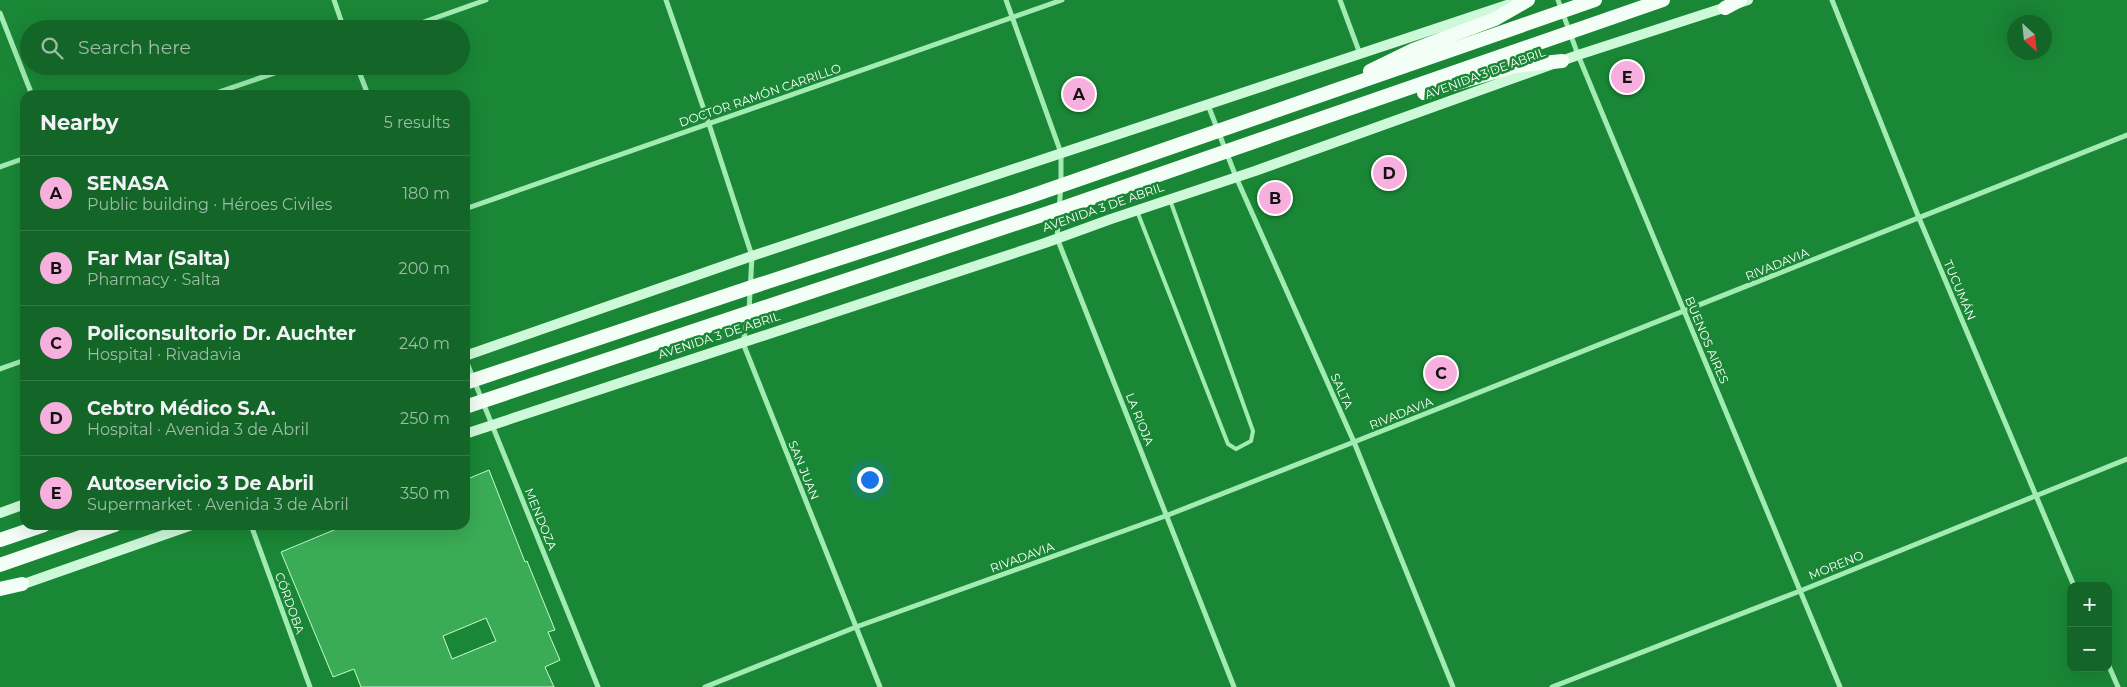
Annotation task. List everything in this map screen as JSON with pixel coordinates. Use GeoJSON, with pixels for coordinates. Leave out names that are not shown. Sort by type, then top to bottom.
{"type":"FeatureCollection","features":[{"type":"Feature","properties":{"kind":"highway"},"geometry":{"type":"LineString","coordinates":[[1310,100],[1413,50],[1496,19],[1528,0]]}},
{"type":"Feature","properties":{"kind":"highway"},"geometry":{"type":"LineString","coordinates":[[470,382],[1310,100],[1560,6],[1596,0]]}},
{"type":"Feature","properties":{"kind":"highway","name":"AVENIDA 3 DE ABRIL"},"geometry":{"type":"LineString","coordinates":[[470,406],[1060,209],[1664,0]]}},
{"type":"Feature","properties":{"kind":"highway"},"geometry":{"type":"LineString","coordinates":[[1725,8],[1740,0]]}},
{"type":"Feature","properties":{"kind":"highway"},"geometry":{"type":"LineString","coordinates":[[1319,120],[1420,94],[1515,66],[1562,61]]}},
{"type":"Feature","properties":{"kind":"highway"},"geometry":{"type":"LineString","coordinates":[[0,540],[29,530]]}},
{"type":"Feature","properties":{"kind":"highway"},"geometry":{"type":"LineString","coordinates":[[0,565],[101,530]]}},
{"type":"Feature","properties":{"kind":"highway"},"geometry":{"type":"LineString","coordinates":[[0,590],[22,584]]}},
{"type":"Feature","properties":{"kind":"main road"},"geometry":{"type":"LineString","coordinates":[[470,355],[752,256],[1521,0]]}},
{"type":"Feature","properties":{"kind":"main road","name":"AVENIDA 3 DE ABRIL"},"geometry":{"type":"LineString","coordinates":[[470,432],[1058,238],[1236,177],[1578,55],[1748,0]]}},
{"type":"Feature","properties":{"kind":"main road"},"geometry":{"type":"LineString","coordinates":[[0,513],[20,506]]}},
{"type":"Feature","properties":{"kind":"main road"},"geometry":{"type":"LineString","coordinates":[[22,584],[178,530]]}},
{"type":"Feature","properties":{"kind":"street"},"geometry":{"type":"LineString","coordinates":[[334,0],[341,20]]}},
{"type":"Feature","properties":{"kind":"street"},"geometry":{"type":"LineString","coordinates":[[429,20],[486,0]]}},
{"type":"Feature","properties":{"kind":"street"},"geometry":{"type":"LineString","coordinates":[[666,0],[752,256],[750,312],[743,342]]}},
{"type":"Feature","properties":{"kind":"street","name":"LA RIOJA"},"geometry":{"type":"LineString","coordinates":[[1006,0],[1061,153],[1062,184],[1058,238],[1234,687]]}},
{"type":"Feature","properties":{"kind":"street","name":"DOCTOR RAMÓN CARRILLO"},"geometry":{"type":"LineString","coordinates":[[470,207],[1062,0]]}},
{"type":"Feature","properties":{"kind":"street"},"geometry":{"type":"LineString","coordinates":[[1340,0],[1360,54]]}},
{"type":"Feature","properties":{"kind":"street","name":"TUCUMÁN"},"geometry":{"type":"LineString","coordinates":[[1832,0],[1919,218],[2072,582]]}},
{"type":"Feature","properties":{"kind":"street","name":"BUENOS AIRES"},"geometry":{"type":"LineString","coordinates":[[1560,6],[1578,55],[1840,687]]}},
{"type":"Feature","properties":{"kind":"street"},"geometry":{"type":"LineString","coordinates":[[0,13],[20,64]]}},
{"type":"Feature","properties":{"kind":"street"},"geometry":{"type":"LineString","coordinates":[[24,75],[30,90]]}},
{"type":"Feature","properties":{"kind":"street"},"geometry":{"type":"LineString","coordinates":[[225,90],[269,75]]}},
{"type":"Feature","properties":{"kind":"street"},"geometry":{"type":"LineString","coordinates":[[360,75],[366,90]]}},
{"type":"Feature","properties":{"kind":"street","name":"SALTA"},"geometry":{"type":"LineString","coordinates":[[1208,104],[1236,177],[1354,442],[1453,687]]}},
{"type":"Feature","properties":{"kind":"street","name":"RIVADAVIA"},"geometry":{"type":"LineString","coordinates":[[705,687],[856,627],[1168,515],[2127,135]]}},
{"type":"Feature","properties":{"kind":"street"},"geometry":{"type":"LineString","coordinates":[[0,167],[20,160]]}},
{"type":"Feature","properties":{"kind":"street","name":"SAN JUAN"},"geometry":{"type":"LineString","coordinates":[[743,342],[880,687]]}},
{"type":"Feature","properties":{"kind":"street"},"geometry":{"type":"LineString","coordinates":[[0,369],[20,362]]}},
{"type":"Feature","properties":{"kind":"street","name":"MENDOZA"},"geometry":{"type":"LineString","coordinates":[[470,382],[483,402],[598,687]]}},
{"type":"Feature","properties":{"kind":"street","name":"MORENO"},"geometry":{"type":"LineString","coordinates":[[1552,687],[1800,591],[2127,459]]}},
{"type":"Feature","properties":{"kind":"street","name":"CÓRDOBA"},"geometry":{"type":"LineString","coordinates":[[253,530],[310,687]]}},
{"type":"Feature","properties":{"kind":"street"},"geometry":{"type":"LineString","coordinates":[[2111,672],[2118,687]]}},
{"type":"Feature","properties":{"kind":"lane"},"geometry":{"type":"LineString","coordinates":[[1137,211],[1228,444],[1236,449],[1251,441],[1253,431],[1170,200]]}},
{"type":"Feature","properties":{"kind":"building"},"geometry":{"type":"Polygon","coordinates":[[[489,470],[525,562],[527,561],[555,630],[548,632],[560,660],[545,667],[554,687],[361,687],[354,669],[333,677],[281,552],[334,530],[470,530],[470,478],[489,470]],[[486,618],[443,636],[452,659],[496,641],[486,618]]]}},
{"type":"Feature","properties":{"kind":"place","name":"Autoservicio 3 De Abril"},"geometry":{"type":"Point","coordinates":[1627,77]}},
{"type":"Feature","properties":{"kind":"place","name":"SENASA"},"geometry":{"type":"Point","coordinates":[1079,94]}},
{"type":"Feature","properties":{"kind":"place","name":"Cebtro Médico S.A."},"geometry":{"type":"Point","coordinates":[1389,173]}},
{"type":"Feature","properties":{"kind":"place","name":"Far Mar (Salta)"},"geometry":{"type":"Point","coordinates":[1275,198]}},
{"type":"Feature","properties":{"kind":"place","name":"Policonsultorio Dr. Auchter"},"geometry":{"type":"Point","coordinates":[1441,373]}}]}
